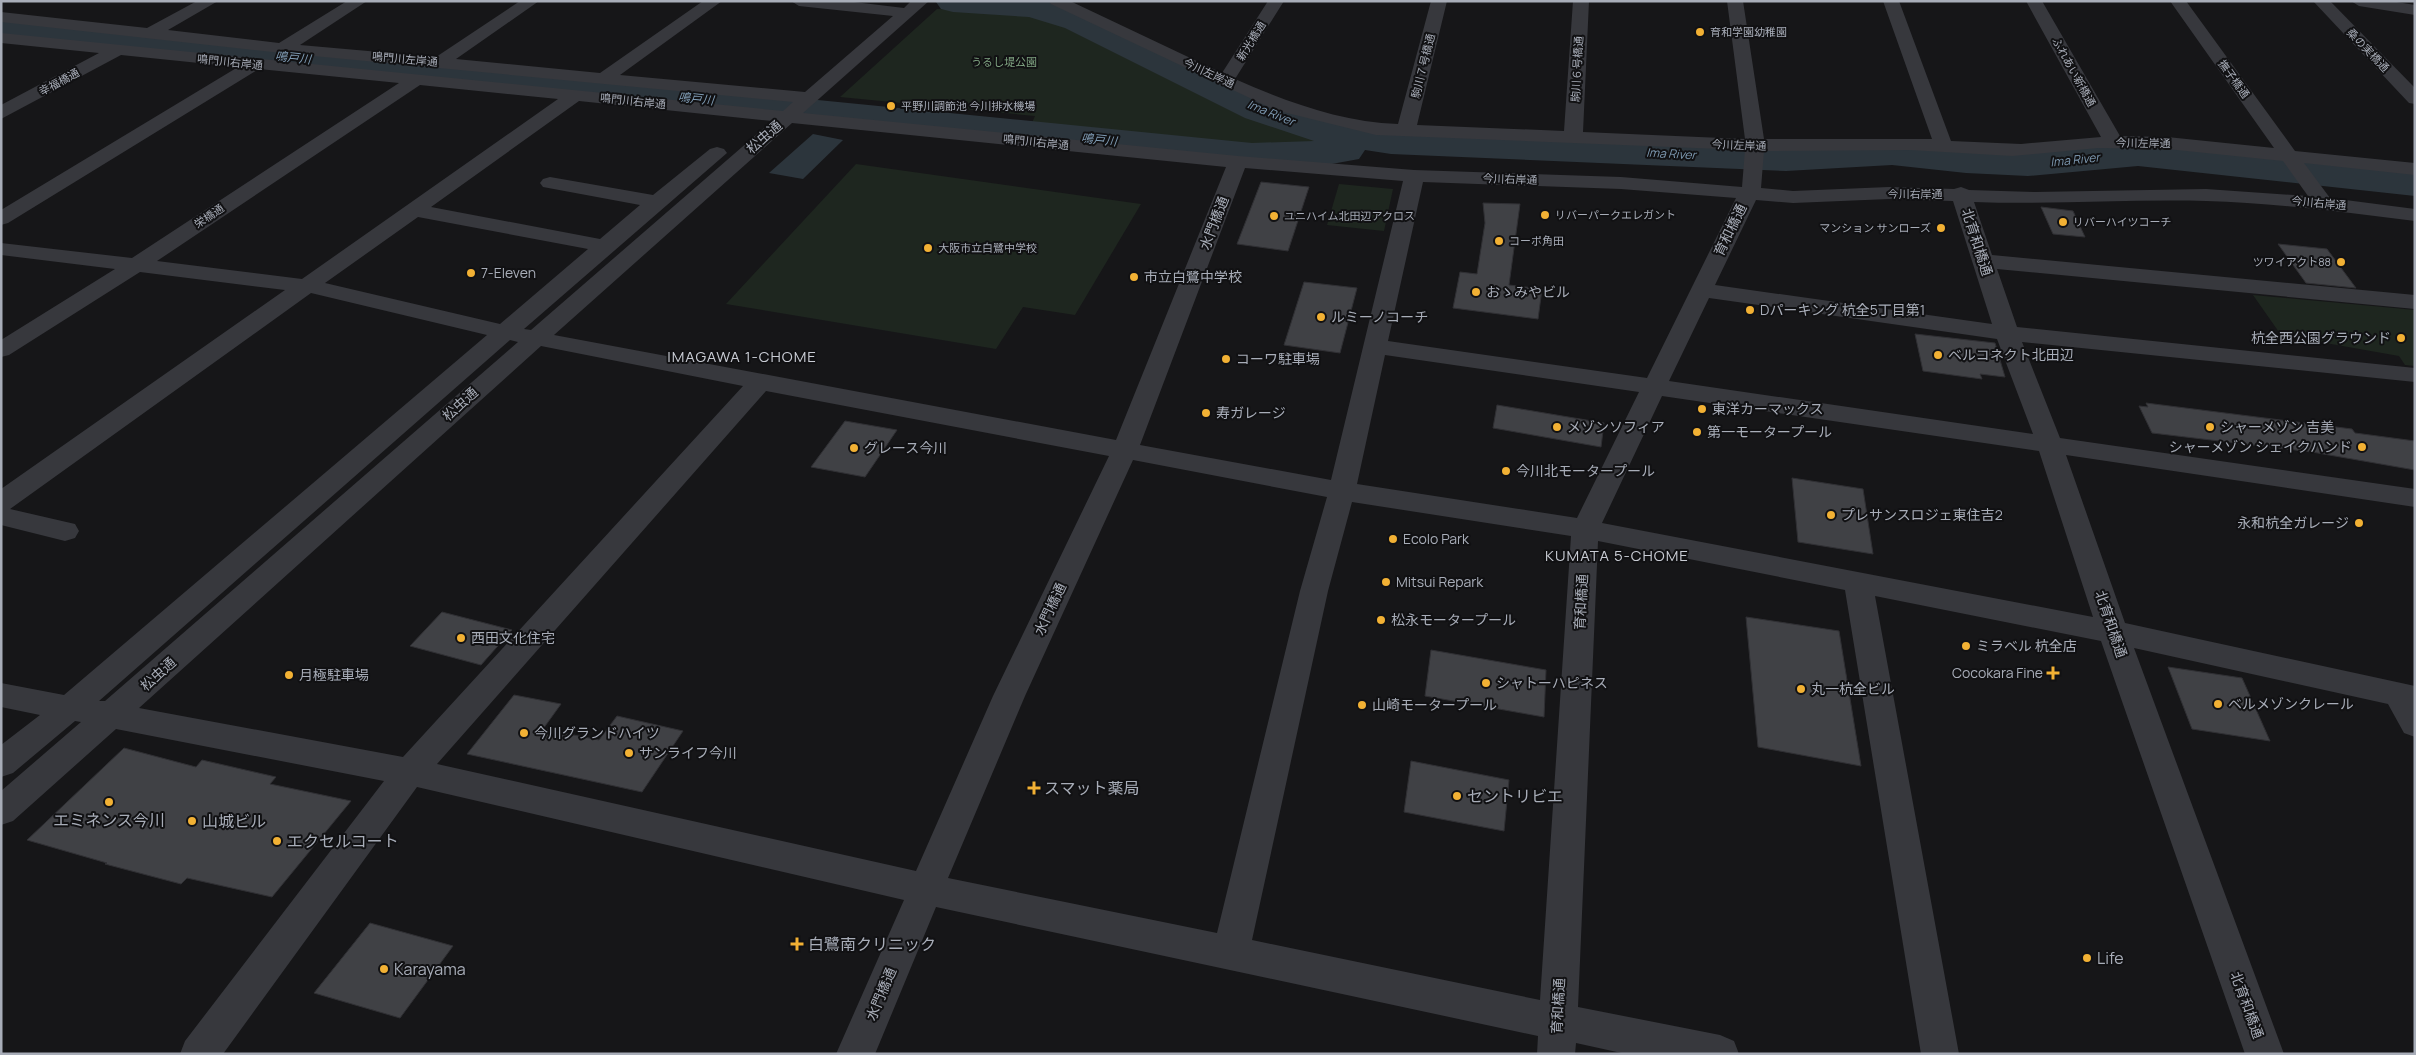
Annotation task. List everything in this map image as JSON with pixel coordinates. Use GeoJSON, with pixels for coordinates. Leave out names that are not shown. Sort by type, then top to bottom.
{"type":"FeatureCollection","features":[{"type":"Feature","properties":{"kind":"street"},"geometry":{"type":"LineString","coordinates":[[151,33],[210,1]]}},
{"type":"Feature","properties":{"kind":"street"},"geometry":{"type":"LineString","coordinates":[[282,48],[359,1]]}},
{"type":"Feature","properties":{"kind":"street"},"geometry":{"type":"LineString","coordinates":[[441,62],[531,1]]}},
{"type":"Feature","properties":{"kind":"street"},"geometry":{"type":"LineString","coordinates":[[604,78],[714,1]]}},
{"type":"Feature","properties":{"kind":"street"},"geometry":{"type":"LineString","coordinates":[[799,1],[896,8]]}},
{"type":"Feature","properties":{"kind":"street","name":"松虫通"},"geometry":{"type":"LineString","coordinates":[[866,26],[896,8],[921,1]]}},
{"type":"Feature","properties":{"kind":"street","name":"今川左岸通"},"geometry":{"type":"LineString","coordinates":[[1056,1],[1282,106],[1349,124],[1376,129],[1573,137],[1754,148],[1812,147],[1851,143],[1944,146],[1978,150],[2015,150],[2090,143],[2168,143],[2415,169]]}},
{"type":"Feature","properties":{"kind":"street"},"geometry":{"type":"LineString","coordinates":[[1089,15],[1104,1]]}},
{"type":"Feature","properties":{"kind":"street","name":"新光橋通"},"geometry":{"type":"LineString","coordinates":[[1225,81],[1276,1]]}},
{"type":"Feature","properties":{"kind":"street","name":"駒川７号橋通"},"geometry":{"type":"LineString","coordinates":[[1406,130],[1439,1]]}},
{"type":"Feature","properties":{"kind":"street","name":"駒川６号橋通"},"geometry":{"type":"LineString","coordinates":[[1573,137],[1581,1]]}},
{"type":"Feature","properties":{"kind":"street"},"geometry":{"type":"LineString","coordinates":[[1735,1],[1754,148],[1750,191]]}},
{"type":"Feature","properties":{"kind":"street"},"geometry":{"type":"LineString","coordinates":[[1891,1],[1944,146]]}},
{"type":"Feature","properties":{"kind":"street","name":"ふれあい新橋通"},"geometry":{"type":"LineString","coordinates":[[2034,1],[2114,142]]}},
{"type":"Feature","properties":{"kind":"street","name":"撫子橋通"},"geometry":{"type":"LineString","coordinates":[[2178,1],[2323,203]]}},
{"type":"Feature","properties":{"kind":"street","name":"桑の実橋通"},"geometry":{"type":"LineString","coordinates":[[2321,1],[2415,99]]}},
{"type":"Feature","properties":{"kind":"street"},"geometry":{"type":"LineString","coordinates":[[2359,1],[2415,10]]}},
{"type":"Feature","properties":{"kind":"street","name":"松虫通"},"geometry":{"type":"LineString","coordinates":[[1,811],[111,716],[535,337],[808,98],[896,8]]}},
{"type":"Feature","properties":{"kind":"street","name":"鳴門川左岸通"},"geometry":{"type":"LineString","coordinates":[[1,17],[282,48],[808,98]]}},
{"type":"Feature","properties":{"kind":"street","name":"鳴門川右岸通"},"geometry":{"type":"LineString","coordinates":[[1,38],[1238,162],[1414,176]]}},
{"type":"Feature","properties":{"kind":"street","name":"幸福橋通"},"geometry":{"type":"LineString","coordinates":[[1,113],[118,50]]}},
{"type":"Feature","properties":{"kind":"street"},"geometry":{"type":"LineString","coordinates":[[1,219],[255,64]]}},
{"type":"Feature","properties":{"kind":"street","name":"栄橋通"},"geometry":{"type":"LineString","coordinates":[[1,350],[135,266],[416,80]]}},
{"type":"Feature","properties":{"kind":"street","name":"松虫通"},"geometry":{"type":"LineString","coordinates":[[1,764],[70,708],[604,246],[801,80]]}},
{"type":"Feature","properties":{"kind":"street"},"geometry":{"type":"LineString","coordinates":[[1,502],[576,95]]}},
{"type":"Feature","properties":{"kind":"street","name":"水門橋通"},"geometry":{"type":"LineString","coordinates":[[855,1054],[1009,696],[1125,450],[1238,162]]}},
{"type":"Feature","properties":{"kind":"street"},"geometry":{"type":"LineString","coordinates":[[1231,953],[1312,601],[1342,491],[1414,176]]}},
{"type":"Feature","properties":{"kind":"street","name":"今川右岸通"},"geometry":{"type":"LineString","coordinates":[[1414,176],[1621,184],[1750,191],[1823,198],[1889,193],[2035,198],[2206,195],[2323,203],[2415,215]]}},
{"type":"Feature","properties":{"kind":"street"},"geometry":{"type":"LineString","coordinates":[[550,183],[657,202]]}},
{"type":"Feature","properties":{"kind":"street","name":"育和橋通"},"geometry":{"type":"LineString","coordinates":[[1556,1038],[1585,529],[1750,191]]}},
{"type":"Feature","properties":{"kind":"street","name":"北育和橋通"},"geometry":{"type":"LineString","coordinates":[[1961,194],[2007,333],[2050,446],[2113,632],[2264,1054]]}},
{"type":"Feature","properties":{"kind":"street"},"geometry":{"type":"LineString","coordinates":[[414,210],[604,246]]}},
{"type":"Feature","properties":{"kind":"street"},"geometry":{"type":"LineString","coordinates":[[1,249],[308,286],[505,332],[760,382],[1342,491],[1585,529],[2113,632],[2406,696],[2415,724]]}},
{"type":"Feature","properties":{"kind":"street"},"geometry":{"type":"LineString","coordinates":[[1983,261],[2415,302]]}},
{"type":"Feature","properties":{"kind":"street"},"geometry":{"type":"LineString","coordinates":[[1701,290],[2007,333],[2415,375]]}},
{"type":"Feature","properties":{"kind":"street"},"geometry":{"type":"LineString","coordinates":[[1376,346],[1654,385],[2050,446],[2415,498]]}},
{"type":"Feature","properties":{"kind":"street"},"geometry":{"type":"LineString","coordinates":[[199,1054],[410,772],[760,382]]}},
{"type":"Feature","properties":{"kind":"street"},"geometry":{"type":"LineString","coordinates":[[1,516],[65,531]]}},
{"type":"Feature","properties":{"kind":"street"},"geometry":{"type":"LineString","coordinates":[[1858,582],[1940,1054]]}},
{"type":"Feature","properties":{"kind":"street"},"geometry":{"type":"LineString","coordinates":[[1,696],[410,772],[926,889],[1231,953],[1556,1038],[1720,1054]]}},
{"type":"Feature","properties":{"kind":"green space","name":"うるし堤公園"},"geometry":{"type":"Polygon","coordinates":[[[937,9],[1015,12],[1049,19],[1256,117],[1298,133],[1348,144],[1296,149],[1255,147],[1031,125],[1035,116],[840,97],[937,9]]]}},
{"type":"Feature","properties":{"kind":"green space"},"geometry":{"type":"Polygon","coordinates":[[[856,164],[1141,204],[1075,315],[1023,307],[996,349],[726,304],[856,164]]]}},
{"type":"Feature","properties":{"kind":"green space"},"geometry":{"type":"Polygon","coordinates":[[[1339,184],[1393,189],[1384,231],[1327,225],[1339,184]]]}},
{"type":"Feature","properties":{"kind":"green space"},"geometry":{"type":"Polygon","coordinates":[[[2253,295],[2415,310],[2415,366],[2405,365],[2399,356],[2281,335],[2253,295]]]}},
{"type":"Feature","properties":{"kind":"shaded area"},"geometry":{"type":"Polygon","coordinates":[[[813,134],[843,140],[803,179],[769,173],[813,134]]]}},
{"type":"Feature","properties":{"kind":"building","name":"ユニハイム北田辺アクロス"},"geometry":{"type":"Polygon","coordinates":[[[1261,182],[1309,187],[1288,251],[1237,244],[1261,182]]]}},
{"type":"Feature","properties":{"kind":"building"},"geometry":{"type":"Polygon","coordinates":[[[1483,203],[1520,204],[1509,285],[1542,289],[1538,319],[1453,308],[1460,272],[1477,274],[1485,223],[1483,203]]]}},
{"type":"Feature","properties":{"kind":"building","name":"リバーハイツコーチ"},"geometry":{"type":"Polygon","coordinates":[[[2041,207],[2073,211],[2085,237],[2053,234],[2041,207]]]}},
{"type":"Feature","properties":{"kind":"building"},"geometry":{"type":"Polygon","coordinates":[[[2278,244],[2327,249],[2356,288],[2306,283],[2278,244]]]}},
{"type":"Feature","properties":{"kind":"building","name":"ルミーノコーチ"},"geometry":{"type":"Polygon","coordinates":[[[1304,282],[1357,288],[1340,353],[1284,345],[1304,282]]]}},
{"type":"Feature","properties":{"kind":"building"},"geometry":{"type":"Polygon","coordinates":[[[1915,334],[1995,343],[2005,377],[1980,374],[1982,379],[1923,371],[1915,334]]]}},
{"type":"Feature","properties":{"kind":"building"},"geometry":{"type":"Polygon","coordinates":[[[2146,403],[2352,429],[2355,433],[2415,441],[2415,470],[2312,452],[2152,433],[2139,406],[2148,407],[2146,403]]]}},
{"type":"Feature","properties":{"kind":"building","name":"メゾンソフィア"},"geometry":{"type":"Polygon","coordinates":[[[1497,405],[1604,423],[1601,447],[1493,428],[1497,405]]]}},
{"type":"Feature","properties":{"kind":"building","name":"グレース今川"},"geometry":{"type":"Polygon","coordinates":[[[845,421],[897,430],[865,477],[811,467],[845,421]]]}},
{"type":"Feature","properties":{"kind":"building","name":"プレサンスロジェ東住吉2"},"geometry":{"type":"Polygon","coordinates":[[[1792,478],[1863,489],[1873,554],[1798,542],[1792,478]]]}},
{"type":"Feature","properties":{"kind":"building","name":"西田文化住宅"},"geometry":{"type":"Polygon","coordinates":[[[442,612],[512,630],[481,665],[410,646],[442,612]]]}},
{"type":"Feature","properties":{"kind":"building","name":"丸一杭全ビル"},"geometry":{"type":"Polygon","coordinates":[[[1746,617],[1839,631],[1861,766],[1758,747],[1746,617]]]}},
{"type":"Feature","properties":{"kind":"building","name":"シャトーハピネス"},"geometry":{"type":"Polygon","coordinates":[[[1431,650],[1546,670],[1544,717],[1425,696],[1431,650]]]}},
{"type":"Feature","properties":{"kind":"building","name":"ベルメゾンクレール"},"geometry":{"type":"Polygon","coordinates":[[[2168,667],[2242,678],[2270,741],[2192,729],[2168,667]]]}},
{"type":"Feature","properties":{"kind":"building"},"geometry":{"type":"Polygon","coordinates":[[[514,695],[561,704],[543,729],[599,740],[617,716],[683,731],[642,792],[467,754],[514,695]]]}},
{"type":"Feature","properties":{"kind":"building"},"geometry":{"type":"Polygon","coordinates":[[[124,748],[196,767],[202,760],[276,777],[270,784],[351,801],[272,897],[187,878],[181,884],[105,864],[107,863],[27,840],[124,748]]]}},
{"type":"Feature","properties":{"kind":"building","name":"セントリビエ"},"geometry":{"type":"Polygon","coordinates":[[[1411,761],[1509,780],[1504,831],[1404,812],[1411,761]]]}},
{"type":"Feature","properties":{"kind":"building","name":"Karayama"},"geometry":{"type":"Polygon","coordinates":[[[370,923],[453,946],[400,1018],[314,993],[370,923]]]}},
{"type":"Feature","properties":{"kind":"waterway","name":"Ima River"},"geometry":{"type":"LineString","coordinates":[[953,2],[1032,7],[1077,21],[1259,110],[1313,129],[1391,142],[1786,159],[1892,153],[1966,161],[2028,164],[2138,154],[2415,183]]}},
{"type":"Feature","properties":{"kind":"waterway","name":"鳴戸川"},"geometry":{"type":"LineString","coordinates":[[1,29],[1252,155],[1326,153],[1345,150]]}},
{"type":"Feature","properties":{"kind":"place","name":"育和学園幼稚園"},"geometry":{"type":"Point","coordinates":[1700,32]}},
{"type":"Feature","properties":{"kind":"place","name":"平野川調節池 今川排水機場"},"geometry":{"type":"Point","coordinates":[891,106]}},
{"type":"Feature","properties":{"kind":"place","name":"リバーパークエレガント"},"geometry":{"type":"Point","coordinates":[1545,215]}},
{"type":"Feature","properties":{"kind":"place","name":"ユニハイム北田辺アクロス"},"geometry":{"type":"Point","coordinates":[1274,216]}},
{"type":"Feature","properties":{"kind":"place","name":"リバーハイツコーチ"},"geometry":{"type":"Point","coordinates":[2063,222]}},
{"type":"Feature","properties":{"kind":"place","name":"マンション サンローズ"},"geometry":{"type":"Point","coordinates":[1941,228]}},
{"type":"Feature","properties":{"kind":"place","name":"コーポ角田"},"geometry":{"type":"Point","coordinates":[1499,241]}},
{"type":"Feature","properties":{"kind":"place","name":"大阪市立白鷺中学校"},"geometry":{"type":"Point","coordinates":[928,248]}},
{"type":"Feature","properties":{"kind":"place","name":"ツワイアクト88"},"geometry":{"type":"Point","coordinates":[2341,262]}},
{"type":"Feature","properties":{"kind":"place","name":"7-Eleven"},"geometry":{"type":"Point","coordinates":[471,273]}},
{"type":"Feature","properties":{"kind":"place","name":"市立白鷺中学校"},"geometry":{"type":"Point","coordinates":[1134,277]}},
{"type":"Feature","properties":{"kind":"place","name":"おゝみやビル"},"geometry":{"type":"Point","coordinates":[1476,292]}},
{"type":"Feature","properties":{"kind":"place","name":"Dパーキング 杭全5丁目第1"},"geometry":{"type":"Point","coordinates":[1750,310]}},
{"type":"Feature","properties":{"kind":"place","name":"ルミーノコーチ"},"geometry":{"type":"Point","coordinates":[1321,317]}},
{"type":"Feature","properties":{"kind":"place","name":"杭全西公園グラウンド"},"geometry":{"type":"Point","coordinates":[2401,338]}},
{"type":"Feature","properties":{"kind":"place","name":"ベルコネクト北田辺"},"geometry":{"type":"Point","coordinates":[1938,355]}},
{"type":"Feature","properties":{"kind":"place","name":"コーワ駐車場"},"geometry":{"type":"Point","coordinates":[1226,359]}},
{"type":"Feature","properties":{"kind":"place","name":"東洋カーマックス"},"geometry":{"type":"Point","coordinates":[1702,409]}},
{"type":"Feature","properties":{"kind":"place","name":"寿ガレージ"},"geometry":{"type":"Point","coordinates":[1206,413]}},
{"type":"Feature","properties":{"kind":"place","name":"メゾンソフィア"},"geometry":{"type":"Point","coordinates":[1557,427]}},
{"type":"Feature","properties":{"kind":"place","name":"シャーメゾン 吉美"},"geometry":{"type":"Point","coordinates":[2210,427]}},
{"type":"Feature","properties":{"kind":"place","name":"第一モータープール"},"geometry":{"type":"Point","coordinates":[1697,432]}},
{"type":"Feature","properties":{"kind":"place","name":"シャーメゾン シェイクハンド"},"geometry":{"type":"Point","coordinates":[2362,447]}},
{"type":"Feature","properties":{"kind":"place","name":"グレース今川"},"geometry":{"type":"Point","coordinates":[854,448]}},
{"type":"Feature","properties":{"kind":"place","name":"今川北モータープール"},"geometry":{"type":"Point","coordinates":[1506,471]}},
{"type":"Feature","properties":{"kind":"place","name":"プレサンスロジェ東住吉2"},"geometry":{"type":"Point","coordinates":[1831,515]}},
{"type":"Feature","properties":{"kind":"place","name":"永和杭全ガレージ"},"geometry":{"type":"Point","coordinates":[2359,523]}},
{"type":"Feature","properties":{"kind":"place","name":"Ecolo Park"},"geometry":{"type":"Point","coordinates":[1393,539]}},
{"type":"Feature","properties":{"kind":"place","name":"Mitsui Repark"},"geometry":{"type":"Point","coordinates":[1386,582]}},
{"type":"Feature","properties":{"kind":"place","name":"松永モータープール"},"geometry":{"type":"Point","coordinates":[1381,620]}},
{"type":"Feature","properties":{"kind":"place","name":"西田文化住宅"},"geometry":{"type":"Point","coordinates":[461,638]}},
{"type":"Feature","properties":{"kind":"place","name":"ミラベル 杭全店"},"geometry":{"type":"Point","coordinates":[1966,646]}},
{"type":"Feature","properties":{"kind":"place","name":"Cocokara Fine"},"geometry":{"type":"Point","coordinates":[2053,673]}},
{"type":"Feature","properties":{"kind":"place","name":"月極駐車場"},"geometry":{"type":"Point","coordinates":[289,675]}},
{"type":"Feature","properties":{"kind":"place","name":"シャトーハピネス"},"geometry":{"type":"Point","coordinates":[1486,683]}},
{"type":"Feature","properties":{"kind":"place","name":"丸一杭全ビル"},"geometry":{"type":"Point","coordinates":[1801,689]}},
{"type":"Feature","properties":{"kind":"place","name":"ベルメゾンクレール"},"geometry":{"type":"Point","coordinates":[2218,704]}},
{"type":"Feature","properties":{"kind":"place","name":"山崎モータープール"},"geometry":{"type":"Point","coordinates":[1362,705]}},
{"type":"Feature","properties":{"kind":"place","name":"今川グランドハイツ"},"geometry":{"type":"Point","coordinates":[524,733]}},
{"type":"Feature","properties":{"kind":"place","name":"サンライフ今川"},"geometry":{"type":"Point","coordinates":[629,753]}},
{"type":"Feature","properties":{"kind":"place","name":"スマット薬局"},"geometry":{"type":"Point","coordinates":[1034,788]}},
{"type":"Feature","properties":{"kind":"place","name":"セントリビエ"},"geometry":{"type":"Point","coordinates":[1457,796]}},
{"type":"Feature","properties":{"kind":"place","name":"エミネンス今川"},"geometry":{"type":"Point","coordinates":[109,802]}},
{"type":"Feature","properties":{"kind":"place","name":"山城ビル"},"geometry":{"type":"Point","coordinates":[192,821]}},
{"type":"Feature","properties":{"kind":"place","name":"エクセルコート"},"geometry":{"type":"Point","coordinates":[277,841]}},
{"type":"Feature","properties":{"kind":"place","name":"白鷺南クリニック"},"geometry":{"type":"Point","coordinates":[797,944]}},
{"type":"Feature","properties":{"kind":"place","name":"Life"},"geometry":{"type":"Point","coordinates":[2087,958]}},
{"type":"Feature","properties":{"kind":"place","name":"Karayama"},"geometry":{"type":"Point","coordinates":[384,969]}},
{"type":"Feature","properties":{"kind":"district","name":"IMAGAWA 1-CHOME"},"geometry":{"type":"Point","coordinates":[742,357]}},
{"type":"Feature","properties":{"kind":"district","name":"KUMATA 5-CHOME"},"geometry":{"type":"Point","coordinates":[1617,556]}}]}
